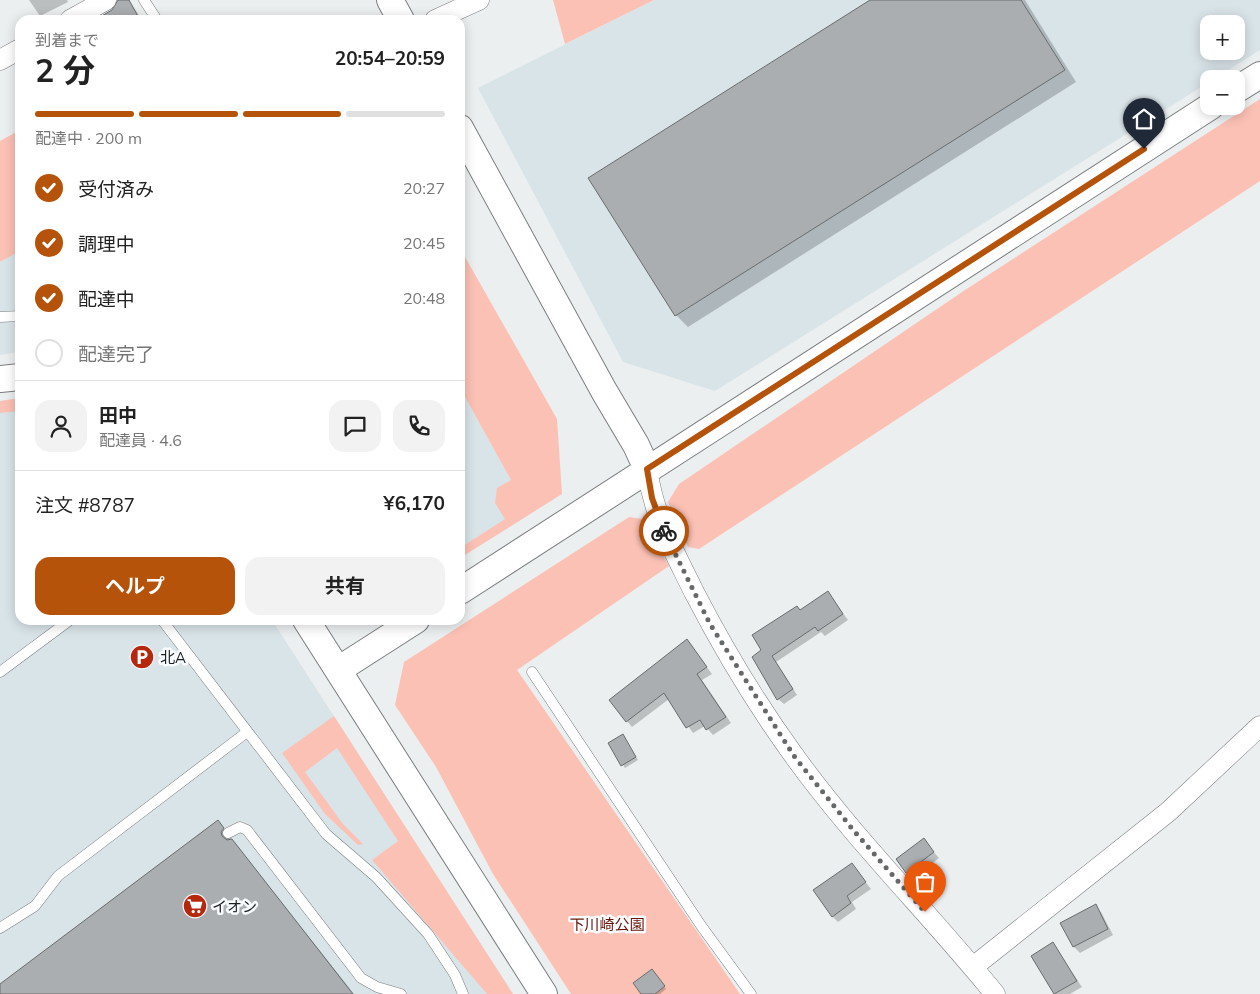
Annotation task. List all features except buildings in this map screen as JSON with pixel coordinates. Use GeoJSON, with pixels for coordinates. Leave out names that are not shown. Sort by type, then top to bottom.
{"type":"FeatureCollection","features":[{"type":"Feature","properties":{"kind":"street"},"geometry":{"type":"LineString","coordinates":[[79,10],[106,0]]}},
{"type":"Feature","properties":{"kind":"street"},"geometry":{"type":"LineString","coordinates":[[390,0],[398,15]]}},
{"type":"Feature","properties":{"kind":"street"},"geometry":{"type":"LineString","coordinates":[[445,15],[478,0]]}},
{"type":"Feature","properties":{"kind":"street"},"geometry":{"type":"LineString","coordinates":[[0,60],[15,51]]}},
{"type":"Feature","properties":{"kind":"street"},"geometry":{"type":"LineString","coordinates":[[1245,84],[1260,75]]}},
{"type":"Feature","properties":{"kind":"street"},"geometry":{"type":"LineString","coordinates":[[465,588],[1200,113]]}},
{"type":"Feature","properties":{"kind":"street"},"geometry":{"type":"LineString","coordinates":[[465,137],[604,391],[636,445],[647,469],[652,498],[664,529],[706,615],[794,756],[854,831],[995,994]]}},
{"type":"Feature","properties":{"kind":"street"},"geometry":{"type":"LineString","coordinates":[[0,379],[15,378]]}},
{"type":"Feature","properties":{"kind":"street"},"geometry":{"type":"LineString","coordinates":[[309,625],[544,994]]}},
{"type":"Feature","properties":{"kind":"street"},"geometry":{"type":"LineString","coordinates":[[338,670],[408,625]]}},
{"type":"Feature","properties":{"kind":"street"},"geometry":{"type":"LineString","coordinates":[[972,966],[1168,812],[1260,726]]}},
{"type":"Feature","properties":{"kind":"lane"},"geometry":{"type":"LineString","coordinates":[[144,0],[154,15]]}},
{"type":"Feature","properties":{"kind":"lane"},"geometry":{"type":"LineString","coordinates":[[0,317],[15,316]]}},
{"type":"Feature","properties":{"kind":"lane"},"geometry":{"type":"LineString","coordinates":[[0,672],[63,625]]}},
{"type":"Feature","properties":{"kind":"lane"},"geometry":{"type":"LineString","coordinates":[[166,625],[326,834],[376,877],[428,934],[455,975],[463,994]]}},
{"type":"Feature","properties":{"kind":"lane"},"geometry":{"type":"LineString","coordinates":[[532,672],[702,927],[751,994]]}},
{"type":"Feature","properties":{"kind":"lane"},"geometry":{"type":"LineString","coordinates":[[0,928],[35,906],[58,876],[248,732]]}},
{"type":"Feature","properties":{"kind":"lane"},"geometry":{"type":"LineString","coordinates":[[228,833],[240,827],[247,830],[361,978],[377,987],[401,994]]}},
{"type":"Feature","properties":{"kind":"shaded area"},"geometry":{"type":"Polygon","coordinates":[[[654,0],[1260,0],[1260,50],[1245,59],[1245,15],[1200,15],[1200,60],[1244,60],[1228,70],[1200,70],[1200,88],[715,391],[623,362],[478,88],[654,0]]]}},
{"type":"Feature","properties":{"kind":"shaded area"},"geometry":{"type":"Polygon","coordinates":[[[15,254],[15,353],[0,355],[0,262],[15,254]]]}},
{"type":"Feature","properties":{"kind":"shaded area"},"geometry":{"type":"Polygon","coordinates":[[[465,397],[530,514],[465,555],[465,397]]]}},
{"type":"Feature","properties":{"kind":"shaded area"},"geometry":{"type":"Polygon","coordinates":[[[15,399],[15,625],[275,625],[513,994],[0,994],[0,401],[15,399]]]}},
{"type":"Feature","properties":{"kind":"green space"},"geometry":{"type":"Polygon","coordinates":[[[553,0],[654,0],[565,44],[553,0]]]}},
{"type":"Feature","properties":{"kind":"green space"},"geometry":{"type":"Polygon","coordinates":[[[1260,99],[1260,181],[699,549],[688,547],[668,502],[679,484],[965,290],[1235,115],[1245,115],[1245,109],[1260,99]]]}},
{"type":"Feature","properties":{"kind":"green space"},"geometry":{"type":"Polygon","coordinates":[[[15,133],[15,254],[0,262],[0,141],[15,133]]]}},
{"type":"Feature","properties":{"kind":"green space"},"geometry":{"type":"Polygon","coordinates":[[[465,257],[557,419],[562,494],[465,555],[465,545],[505,519],[495,503],[497,488],[511,480],[465,397],[465,257]]]}},
{"type":"Feature","properties":{"kind":"green space"},"geometry":{"type":"Polygon","coordinates":[[[15,399],[15,412],[0,413],[0,401],[15,399]]]}},
{"type":"Feature","properties":{"kind":"green space","name":"下川崎公園"},"geometry":{"type":"Polygon","coordinates":[[[629,517],[643,519],[669,566],[517,670],[740,994],[571,994],[493,874],[436,767],[395,705],[404,662],[461,625],[465,625],[465,623],[629,517]]]}},
{"type":"Feature","properties":{"kind":"green space"},"geometry":{"type":"Polygon","coordinates":[[[334,716],[513,994],[487,994],[372,860],[398,841],[337,748],[305,772],[343,824],[363,844],[358,845],[325,814],[282,753],[334,716]]]}},
{"type":"Feature","properties":{"kind":"way so far"},"geometry":{"type":"LineString","coordinates":[[664,531],[710,624],[794,756],[854,831],[925,912]]}},
{"type":"Feature","properties":{"kind":"place","name":"北A"},"geometry":{"type":"Point","coordinates":[142,657]}},
{"type":"Feature","properties":{"kind":"place","name":"イオン"},"geometry":{"type":"Point","coordinates":[195,906]}},
{"type":"Feature","properties":{"kind":"route"},"geometry":{"type":"LineString","coordinates":[[664,531],[652,498],[647,469],[1144,149]]}}]}
